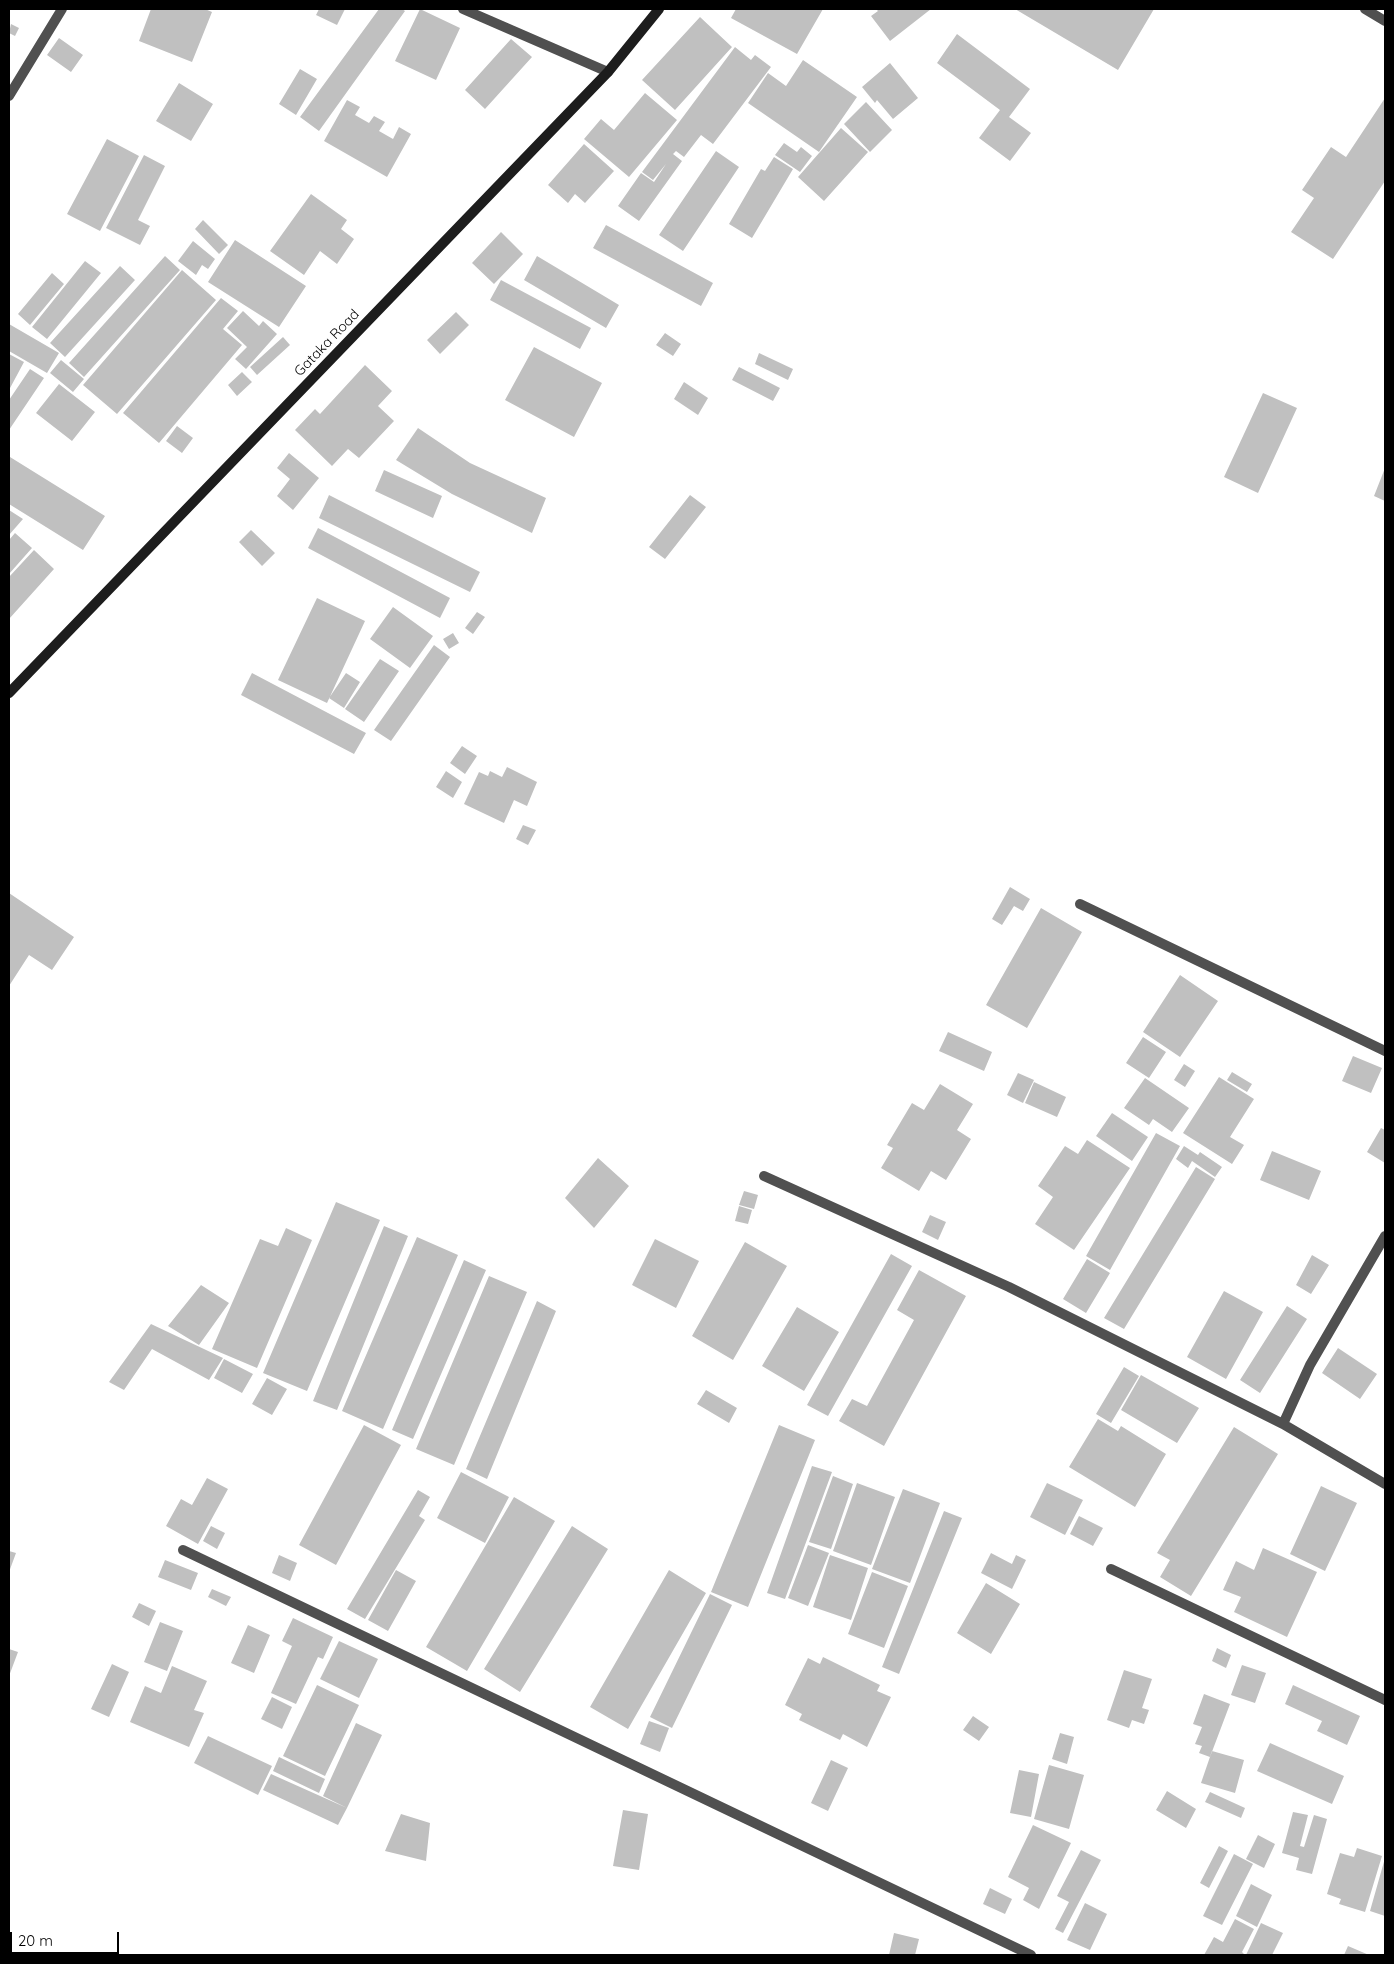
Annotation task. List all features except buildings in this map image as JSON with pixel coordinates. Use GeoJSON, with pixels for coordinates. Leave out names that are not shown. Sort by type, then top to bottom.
{"type":"FeatureCollection","features":[{"type":"Feature","properties":{"kind":"street"},"geometry":{"type":"LineString","coordinates":[[9,96],[62,9]]}},
{"type":"Feature","properties":{"kind":"street"},"geometry":{"type":"LineString","coordinates":[[463,9],[608,72]]}},
{"type":"Feature","properties":{"kind":"street","name":"Gataka Road"},"geometry":{"type":"LineString","coordinates":[[9,693],[608,72],[659,9]]}},
{"type":"Feature","properties":{"kind":"street"},"geometry":{"type":"LineString","coordinates":[[1365,9],[1385,21]]}},
{"type":"Feature","properties":{"kind":"street"},"geometry":{"type":"LineString","coordinates":[[1080,904],[1385,1050]]}},
{"type":"Feature","properties":{"kind":"street"},"geometry":{"type":"LineString","coordinates":[[764,1176],[1009,1288],[1283,1424],[1385,1484]]}},
{"type":"Feature","properties":{"kind":"street"},"geometry":{"type":"LineString","coordinates":[[1283,1424],[1310,1366],[1385,1236]]}},
{"type":"Feature","properties":{"kind":"street"},"geometry":{"type":"LineString","coordinates":[[183,1550],[1031,1955]]}},
{"type":"Feature","properties":{"kind":"street"},"geometry":{"type":"LineString","coordinates":[[1111,1570],[1385,1700]]}}]}
